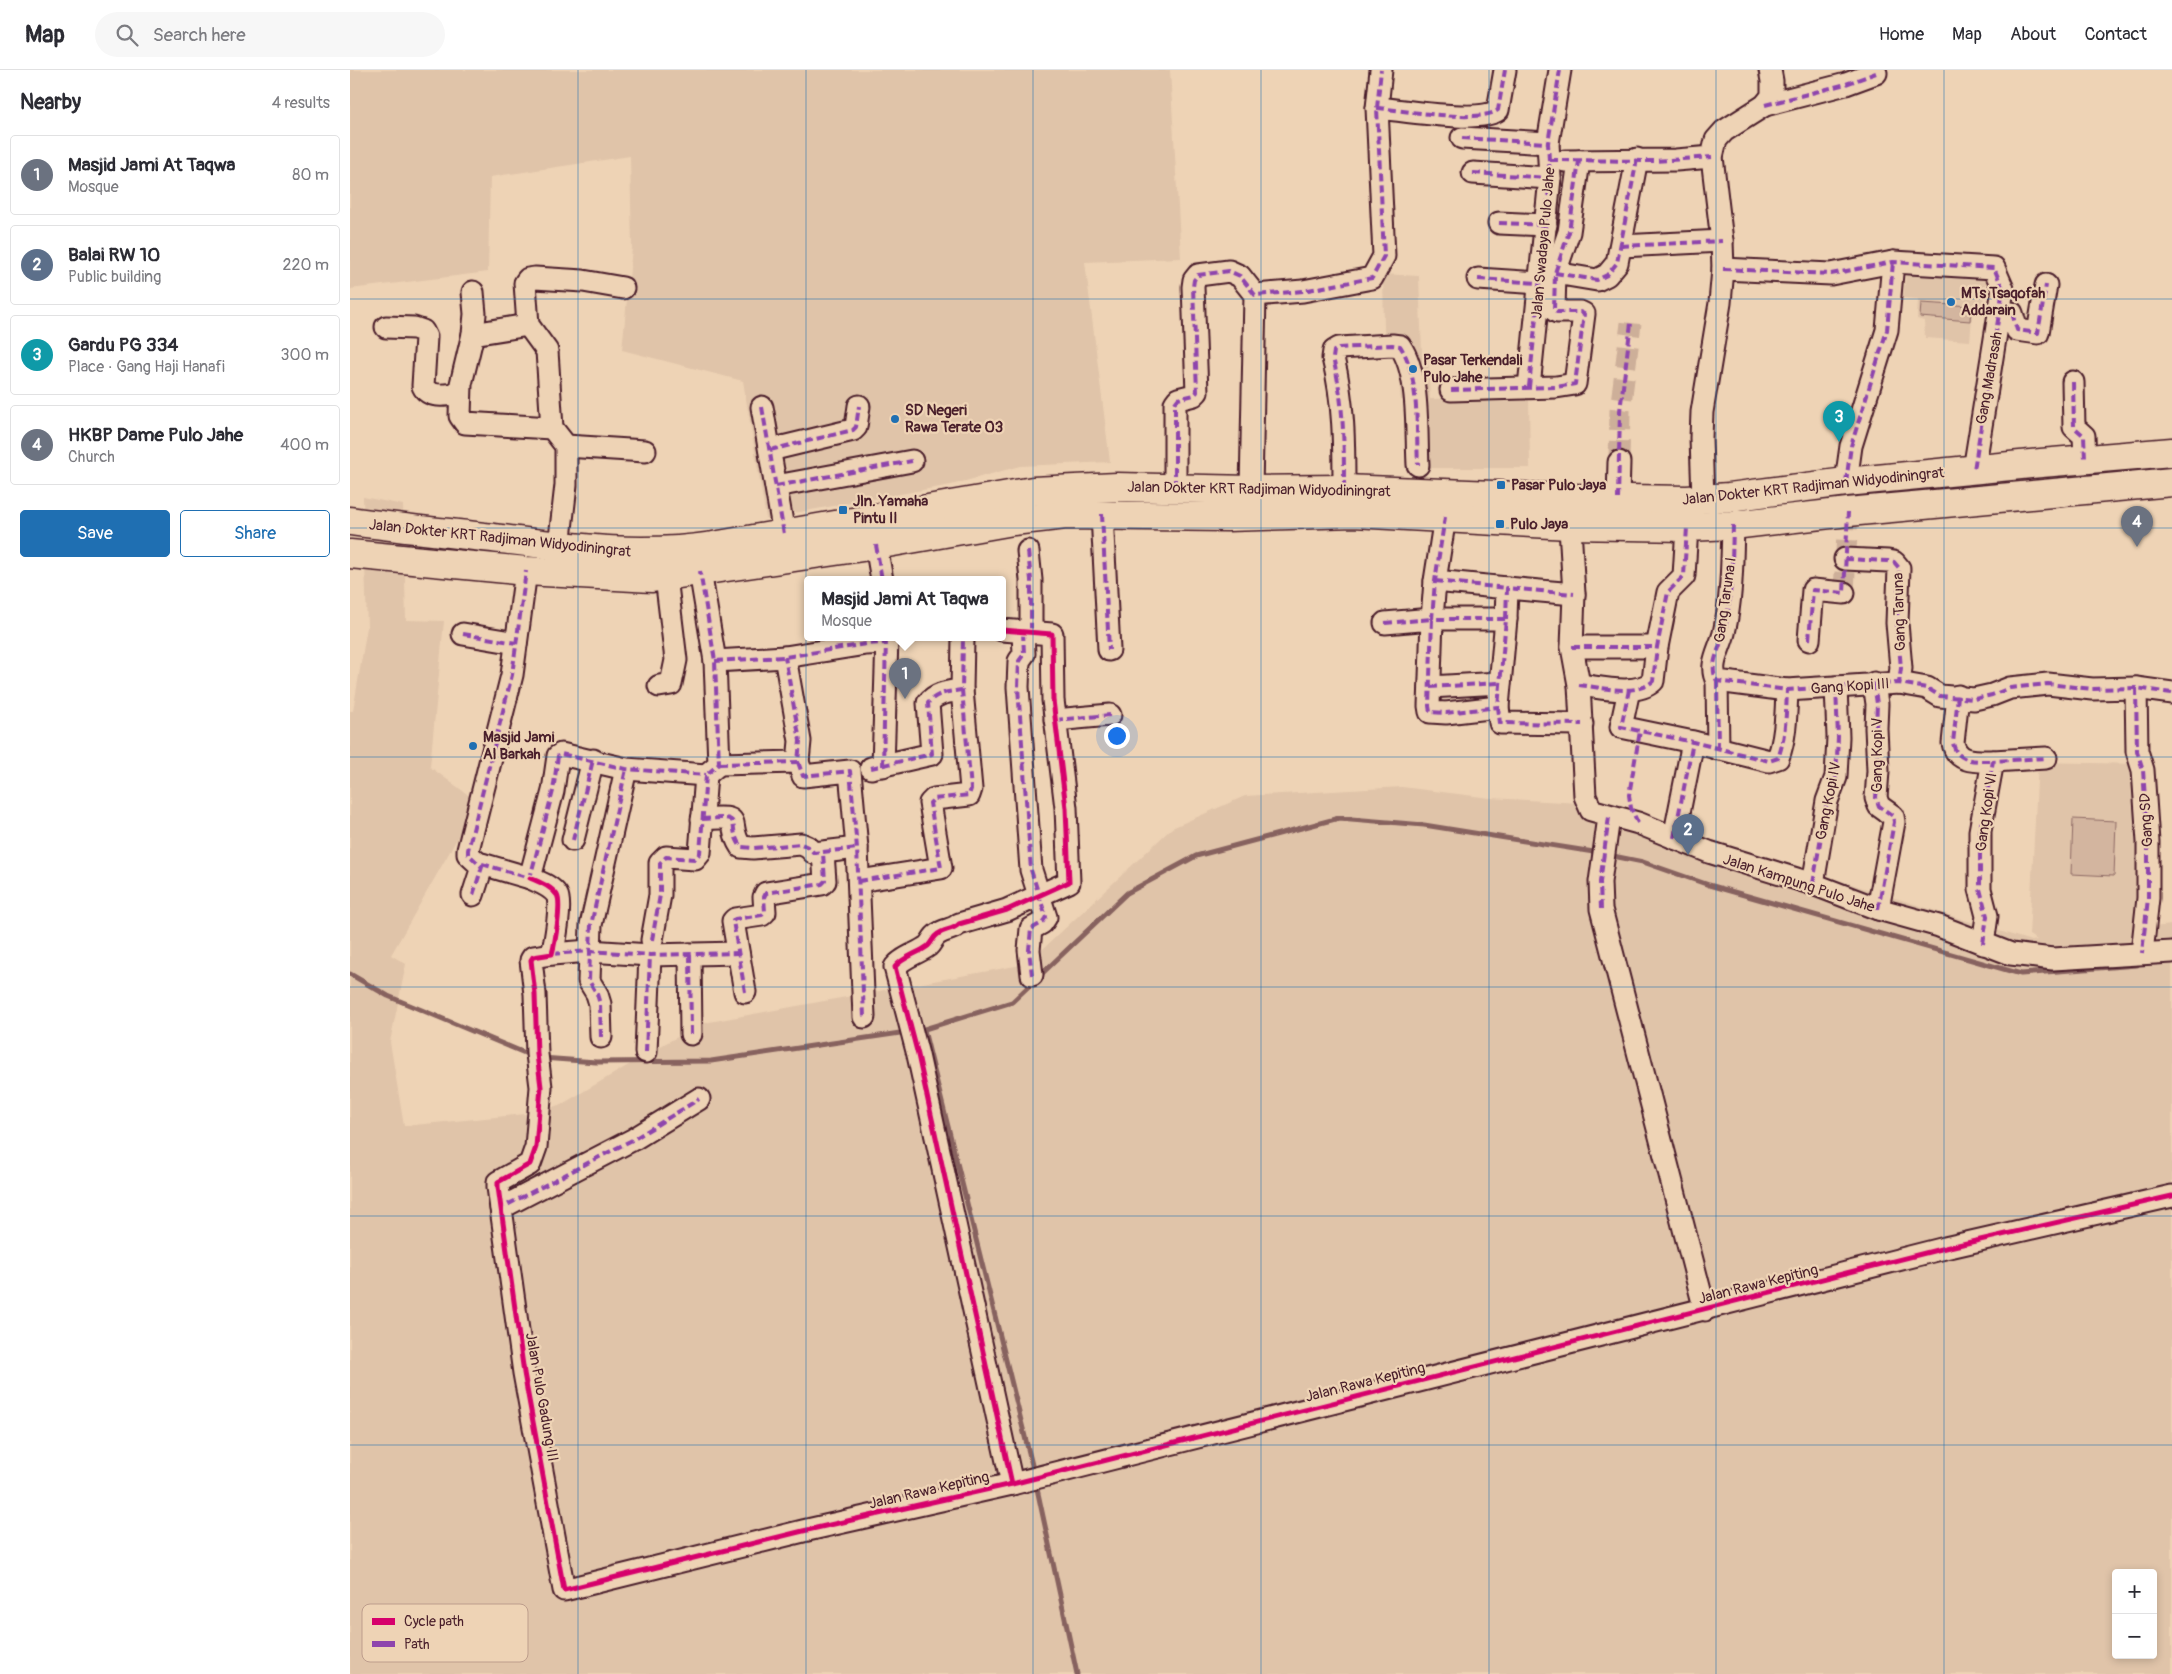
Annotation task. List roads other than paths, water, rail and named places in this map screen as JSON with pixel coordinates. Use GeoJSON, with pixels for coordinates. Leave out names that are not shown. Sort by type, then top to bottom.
{"type":"FeatureCollection","features":[{"type":"Feature","properties":{"kind":"main road","name":"Jalan Dokter KRT Radjiman Widyodiningrat"},"geometry":{"type":"LineString","coordinates":[[350,554],[526,571],[666,578],[876,544],[984,512],[1033,491],[1101,487],[1175,487],[1251,490],[1344,489],[1568,498],[1703,498],[1846,482],[2172,452]]}},
{"type":"Feature","properties":{"kind":"main road","name":"Jalan Dokter KRT Radjiman Widyodiningrat"},"geometry":{"type":"LineString","coordinates":[[350,521],[559,547],[641,553],[680,551],[784,534],[984,512],[1056,516],[1102,514],[1227,517],[1354,513],[1569,525],[1688,527],[1733,525],[1848,512],[2172,482]]}},
{"type":"Feature","properties":{"kind":"street"},"geometry":{"type":"LineString","coordinates":[[1255,295],[1303,291],[1372,278],[1384,256],[1377,108],[1381,70]]}},
{"type":"Feature","properties":{"kind":"street"},"geometry":{"type":"LineString","coordinates":[[1377,108],[1455,116],[1483,117],[1494,114],[1498,110],[1505,70]]}},
{"type":"Feature","properties":{"kind":"street","name":"Jalan Swadaya Pulo Jahe"},"geometry":{"type":"LineString","coordinates":[[1529,387],[1547,278],[1546,226],[1549,160],[1560,70]]}},
{"type":"Feature","properties":{"kind":"street"},"geometry":{"type":"LineString","coordinates":[[1703,498],[1702,412],[1720,303],[1723,269],[1722,241],[1712,157],[1716,140],[1724,131],[1765,104],[1772,96],[1770,70]]}},
{"type":"Feature","properties":{"kind":"street"},"geometry":{"type":"LineString","coordinates":[[1765,104],[1846,84],[1876,73]]}},
{"type":"Feature","properties":{"kind":"street"},"geometry":{"type":"LineString","coordinates":[[1462,138],[1549,160]]}},
{"type":"Feature","properties":{"kind":"street"},"geometry":{"type":"LineString","coordinates":[[1473,173],[1549,160],[1676,160],[1712,157]]}},
{"type":"Feature","properties":{"kind":"street"},"geometry":{"type":"LineString","coordinates":[[1478,279],[1581,277],[1590,280],[1603,279],[1617,263],[1622,246],[1637,159]]}},
{"type":"Feature","properties":{"kind":"street"},"geometry":{"type":"LineString","coordinates":[[1451,390],[1570,386],[1575,384],[1584,314],[1580,312],[1557,312],[1554,310],[1547,278],[1569,232],[1579,161]]}},
{"type":"Feature","properties":{"kind":"street"},"geometry":{"type":"LineString","coordinates":[[1499,224],[1546,226]]}},
{"type":"Feature","properties":{"kind":"street"},"geometry":{"type":"LineString","coordinates":[[1622,246],[1722,241]]}},
{"type":"Feature","properties":{"kind":"street"},"geometry":{"type":"LineString","coordinates":[[1723,269],[1831,274],[1893,262],[1888,330],[1852,446],[1846,482]]}},
{"type":"Feature","properties":{"kind":"street","name":"Gang Madrasah"},"geometry":{"type":"LineString","coordinates":[[1893,262],[1994,268],[2003,289],[1974,470]]}},
{"type":"Feature","properties":{"kind":"street"},"geometry":{"type":"LineString","coordinates":[[1175,487],[1175,402],[1178,399],[1194,395],[1198,392],[1194,280],[1198,275],[1233,272],[1248,284],[1255,295],[1251,490]]}},
{"type":"Feature","properties":{"kind":"street"},"geometry":{"type":"LineString","coordinates":[[559,547],[566,485],[566,446],[552,428],[547,351],[528,325],[525,283],[528,279],[535,278],[583,281],[623,288]]}},
{"type":"Feature","properties":{"kind":"street"},"geometry":{"type":"LineString","coordinates":[[2000,311],[2012,313],[2017,330],[2038,333],[2046,285]]}},
{"type":"Feature","properties":{"kind":"street"},"geometry":{"type":"LineString","coordinates":[[473,292],[475,314],[473,334],[460,393],[460,416],[465,423],[552,428]]}},
{"type":"Feature","properties":{"kind":"street"},"geometry":{"type":"LineString","coordinates":[[473,334],[528,325]]}},
{"type":"Feature","properties":{"kind":"street"},"geometry":{"type":"LineString","coordinates":[[386,327],[414,328],[423,331],[426,337],[423,386],[425,391],[431,394],[460,393]]}},
{"type":"Feature","properties":{"kind":"street"},"geometry":{"type":"LineString","coordinates":[[1344,489],[1340,383],[1333,358],[1334,351],[1339,348],[1400,346],[1410,367],[1414,391],[1418,466]]}},
{"type":"Feature","properties":{"kind":"street"},"geometry":{"type":"LineString","coordinates":[[2073,382],[2074,427],[2084,436],[2085,459]]}},
{"type":"Feature","properties":{"kind":"street"},"geometry":{"type":"LineString","coordinates":[[770,450],[853,430],[856,427],[859,406]]}},
{"type":"Feature","properties":{"kind":"street"},"geometry":{"type":"LineString","coordinates":[[762,407],[784,534]]}},
{"type":"Feature","properties":{"kind":"street"},"geometry":{"type":"LineString","coordinates":[[566,446],[645,451]]}},
{"type":"Feature","properties":{"kind":"street"},"geometry":{"type":"LineString","coordinates":[[776,486],[912,461]]}},
{"type":"Feature","properties":{"kind":"street"},"geometry":{"type":"LineString","coordinates":[[1618,499],[1619,462]]}},
{"type":"Feature","properties":{"kind":"street","name":"Jalan Kampung Pulo Jahe"},"geometry":{"type":"LineString","coordinates":[[1568,498],[1574,594],[1572,647],[1579,685],[1587,804],[1591,810],[1608,823],[1638,824],[1722,857],[1813,884],[1878,909],[1939,926],[2011,954],[2034,958],[2172,952]]}},
{"type":"Feature","properties":{"kind":"street"},"geometry":{"type":"LineString","coordinates":[[1102,514],[1109,650]]}},
{"type":"Feature","properties":{"kind":"street"},"geometry":{"type":"LineString","coordinates":[[1445,518],[1435,581],[1432,619],[1430,712],[1446,713],[1498,707]]}},
{"type":"Feature","properties":{"kind":"street","name":"Gang Taruna I"},"geometry":{"type":"LineString","coordinates":[[1718,749],[1713,667],[1724,633],[1732,578],[1733,525]]}},
{"type":"Feature","properties":{"kind":"street"},"geometry":{"type":"LineString","coordinates":[[1579,685],[1629,690],[1644,687],[1654,681],[1656,647],[1668,592],[1684,576],[1688,527]]}},
{"type":"Feature","properties":{"kind":"street"},"geometry":{"type":"LineString","coordinates":[[876,544],[881,576]]}},
{"type":"Feature","properties":{"kind":"street"},"geometry":{"type":"LineString","coordinates":[[1028,551],[1031,580],[1028,633],[1024,654],[1018,660],[1018,687],[1031,870],[1046,917],[1042,924],[1031,929],[1029,936],[1032,975]]}},
{"type":"Feature","properties":{"kind":"street","name":"Gang Taruna"},"geometry":{"type":"LineString","coordinates":[[1845,559],[1894,562],[1899,568],[1897,623],[1901,668],[1899,683]]}},
{"type":"Feature","properties":{"kind":"street"},"geometry":{"type":"LineString","coordinates":[[526,571],[512,675],[468,854],[482,864],[530,878],[547,886],[558,896],[552,954],[651,948],[690,954],[738,953]]}},
{"type":"Feature","properties":{"kind":"street"},"geometry":{"type":"LineString","coordinates":[[646,1052],[651,948],[660,895],[660,863],[666,857],[695,859],[698,857],[702,819],[713,770],[714,661],[700,571]]}},
{"type":"Feature","properties":{"kind":"street"},"geometry":{"type":"LineString","coordinates":[[659,686],[671,684],[676,660],[666,578]]}},
{"type":"Feature","properties":{"kind":"street"},"geometry":{"type":"LineString","coordinates":[[1435,581],[1574,594]]}},
{"type":"Feature","properties":{"kind":"street"},"geometry":{"type":"LineString","coordinates":[[1507,588],[1498,707],[1500,722],[1504,724],[1582,724]]}},
{"type":"Feature","properties":{"kind":"street"},"geometry":{"type":"LineString","coordinates":[[1809,640],[1813,590],[1844,593]]}},
{"type":"Feature","properties":{"kind":"street"},"geometry":{"type":"LineString","coordinates":[[1385,622],[1432,619],[1506,619]]}},
{"type":"Feature","properties":{"kind":"street"},"geometry":{"type":"LineString","coordinates":[[1006,630],[1052,634],[1053,700],[1066,808],[1069,882],[1007,910],[959,924],[954,928],[935,935],[931,943],[918,953],[900,960],[894,967],[918,1055],[1017,1483]]}},
{"type":"Feature","properties":{"kind":"street"},"geometry":{"type":"LineString","coordinates":[[463,634],[516,642]]}},
{"type":"Feature","properties":{"kind":"street"},"geometry":{"type":"LineString","coordinates":[[714,661],[785,657],[886,641],[877,767],[932,754],[928,703],[933,697],[962,690]]}},
{"type":"Feature","properties":{"kind":"street"},"geometry":{"type":"LineString","coordinates":[[858,881],[941,868],[930,803],[934,799],[969,795],[971,789],[962,690],[963,641]]}},
{"type":"Feature","properties":{"kind":"street"},"geometry":{"type":"LineString","coordinates":[[1572,647],[1656,647]]}},
{"type":"Feature","properties":{"kind":"street"},"geometry":{"type":"LineString","coordinates":[[785,657],[800,741],[798,762],[803,776],[850,771],[857,848],[864,1017]]}},
{"type":"Feature","properties":{"kind":"street","name":"Gang Kopi III"},"geometry":{"type":"LineString","coordinates":[[1715,678],[1787,690],[1836,688],[1874,683],[1899,683],[1927,688],[1940,696],[1958,696],[1974,699],[2010,688],[2032,684],[2092,689],[2136,688],[2172,693]]}},
{"type":"Feature","properties":{"kind":"street"},"geometry":{"type":"LineString","coordinates":[[1430,687],[1500,683]]}},
{"type":"Feature","properties":{"kind":"street","name":"Gang Kopi V"},"geometry":{"type":"LineString","coordinates":[[1874,683],[1877,704],[1878,771],[1876,798],[1879,806],[1893,816],[1894,822],[1878,909]]}},
{"type":"Feature","properties":{"kind":"street","name":"Gang Kopi IV"},"geometry":{"type":"LineString","coordinates":[[1813,884],[1827,801],[1836,777],[1838,737],[1836,688]]}},
{"type":"Feature","properties":{"kind":"street","name":"Gang SD"},"geometry":{"type":"LineString","coordinates":[[2136,688],[2137,751],[2143,770],[2148,842],[2148,898],[2142,954]]}},
{"type":"Feature","properties":{"kind":"street"},"geometry":{"type":"LineString","coordinates":[[1629,690],[1621,728],[1693,742],[1769,761],[1778,758],[1785,724],[1787,690]]}},
{"type":"Feature","properties":{"kind":"street"},"geometry":{"type":"LineString","coordinates":[[1958,696],[1953,743],[1954,750],[1965,759],[1993,761]]}},
{"type":"Feature","properties":{"kind":"street"},"geometry":{"type":"LineString","coordinates":[[1055,720],[1110,715]]}},
{"type":"Feature","properties":{"kind":"street"},"geometry":{"type":"LineString","coordinates":[[1674,838],[1693,742]]}},
{"type":"Feature","properties":{"kind":"street"},"geometry":{"type":"LineString","coordinates":[[530,878],[553,791],[558,756],[561,754],[626,769],[713,770],[798,762]]}},
{"type":"Feature","properties":{"kind":"street","name":"Gang Kopi VI"},"geometry":{"type":"LineString","coordinates":[[1983,944],[1987,916],[1980,889],[1980,831],[1993,761],[2046,758]]}},
{"type":"Feature","properties":{"kind":"street"},"geometry":{"type":"LineString","coordinates":[[573,840],[593,760]]}},
{"type":"Feature","properties":{"kind":"street"},"geometry":{"type":"LineString","coordinates":[[601,1037],[600,1004],[589,981],[589,951],[594,904],[626,769]]}},
{"type":"Feature","properties":{"kind":"street"},"geometry":{"type":"LineString","coordinates":[[702,819],[725,817],[731,819],[738,842],[742,847],[753,848],[802,844],[814,853],[857,848]]}},
{"type":"Feature","properties":{"kind":"street"},"geometry":{"type":"LineString","coordinates":[[1608,823],[1600,882],[1602,909],[1705,1310]]}},
{"type":"Feature","properties":{"kind":"street"},"geometry":{"type":"LineString","coordinates":[[745,992],[732,925],[735,918],[762,915],[765,912],[764,897],[766,893],[822,884],[825,881],[826,871],[824,853]]}},
{"type":"Feature","properties":{"kind":"street"},"geometry":{"type":"LineString","coordinates":[[473,895],[482,864]]}},
{"type":"Feature","properties":{"kind":"street","name":"Jalan Pulo Gadung III"},"geometry":{"type":"LineString","coordinates":[[552,954],[533,957],[531,960],[541,1087],[536,1147],[530,1164],[498,1182],[524,1373],[564,1590]]}},
{"type":"Feature","properties":{"kind":"street"},"geometry":{"type":"LineString","coordinates":[[690,954],[691,1034]]}},
{"type":"Feature","properties":{"kind":"street"},"geometry":{"type":"LineString","coordinates":[[501,1208],[634,1139],[699,1099]]}},
{"type":"Feature","properties":{"kind":"street","name":"Jalan Rawa Kepiting"},"geometry":{"type":"LineString","coordinates":[[564,1590],[803,1531],[1017,1483],[1952,1246],[2172,1196]]}},
{"type":"Feature","properties":{"kind":"waterway"},"geometry":{"type":"LineString","coordinates":[[918,1031],[1012,1002],[1127,893],[1196,856],[1339,818],[1424,825],[1600,853]]}},
{"type":"Feature","properties":{"kind":"waterway"},"geometry":{"type":"LineString","coordinates":[[1608,855],[1643,862],[1709,885],[2021,974],[2137,965]]}},
{"type":"Feature","properties":{"kind":"waterway"},"geometry":{"type":"LineString","coordinates":[[350,974],[388,996],[532,1056]]}},
{"type":"Feature","properties":{"kind":"waterway"},"geometry":{"type":"LineString","coordinates":[[924,1030],[1034,1473]]}},
{"type":"Feature","properties":{"kind":"waterway"},"geometry":{"type":"LineString","coordinates":[[542,1058],[596,1062],[711,1061],[907,1032]]}},
{"type":"Feature","properties":{"kind":"waterway"},"geometry":{"type":"LineString","coordinates":[[1036,1484],[1077,1674]]}},
{"type":"Feature","properties":{"kind":"tunnel"},"geometry":{"type":"LineString","coordinates":[[1619,462],[1620,411],[1631,323]]}},
{"type":"Feature","properties":{"kind":"tunnel"},"geometry":{"type":"LineString","coordinates":[[1844,593],[1848,512]]}},
{"type":"Feature","properties":{"kind":"place","name":"MTs Tsaqofah Addarain"},"geometry":{"type":"Point","coordinates":[1951,302]}},
{"type":"Feature","properties":{"kind":"place","name":"Pasar Terkendali Pulo Jahe"},"geometry":{"type":"Point","coordinates":[1413,369]}},
{"type":"Feature","properties":{"kind":"place","name":"SD Negeri Rawa Terate 03"},"geometry":{"type":"Point","coordinates":[895,419]}},
{"type":"Feature","properties":{"kind":"place","name":"Gardu PG 334"},"geometry":{"type":"Point","coordinates":[1839,442]}},
{"type":"Feature","properties":{"kind":"place","name":"Pasar Pulo Jaya"},"geometry":{"type":"Point","coordinates":[1501,485]}},
{"type":"Feature","properties":{"kind":"place","name":"Jln. Yamaha Pintu II"},"geometry":{"type":"Point","coordinates":[843,510]}},
{"type":"Feature","properties":{"kind":"place","name":"Pulo Jaya"},"geometry":{"type":"Point","coordinates":[1500,524]}},
{"type":"Feature","properties":{"kind":"place","name":"HKBP Dame Pulo Jahe"},"geometry":{"type":"Point","coordinates":[2137,547]}},
{"type":"Feature","properties":{"kind":"place","name":"Masjid Jami At Taqwa"},"geometry":{"type":"Point","coordinates":[905,699]}},
{"type":"Feature","properties":{"kind":"place","name":"Masjid Jami Al Barkah"},"geometry":{"type":"Point","coordinates":[473,746]}},
{"type":"Feature","properties":{"kind":"place","name":"Balai RW 10"},"geometry":{"type":"Point","coordinates":[1688,855]}}]}
